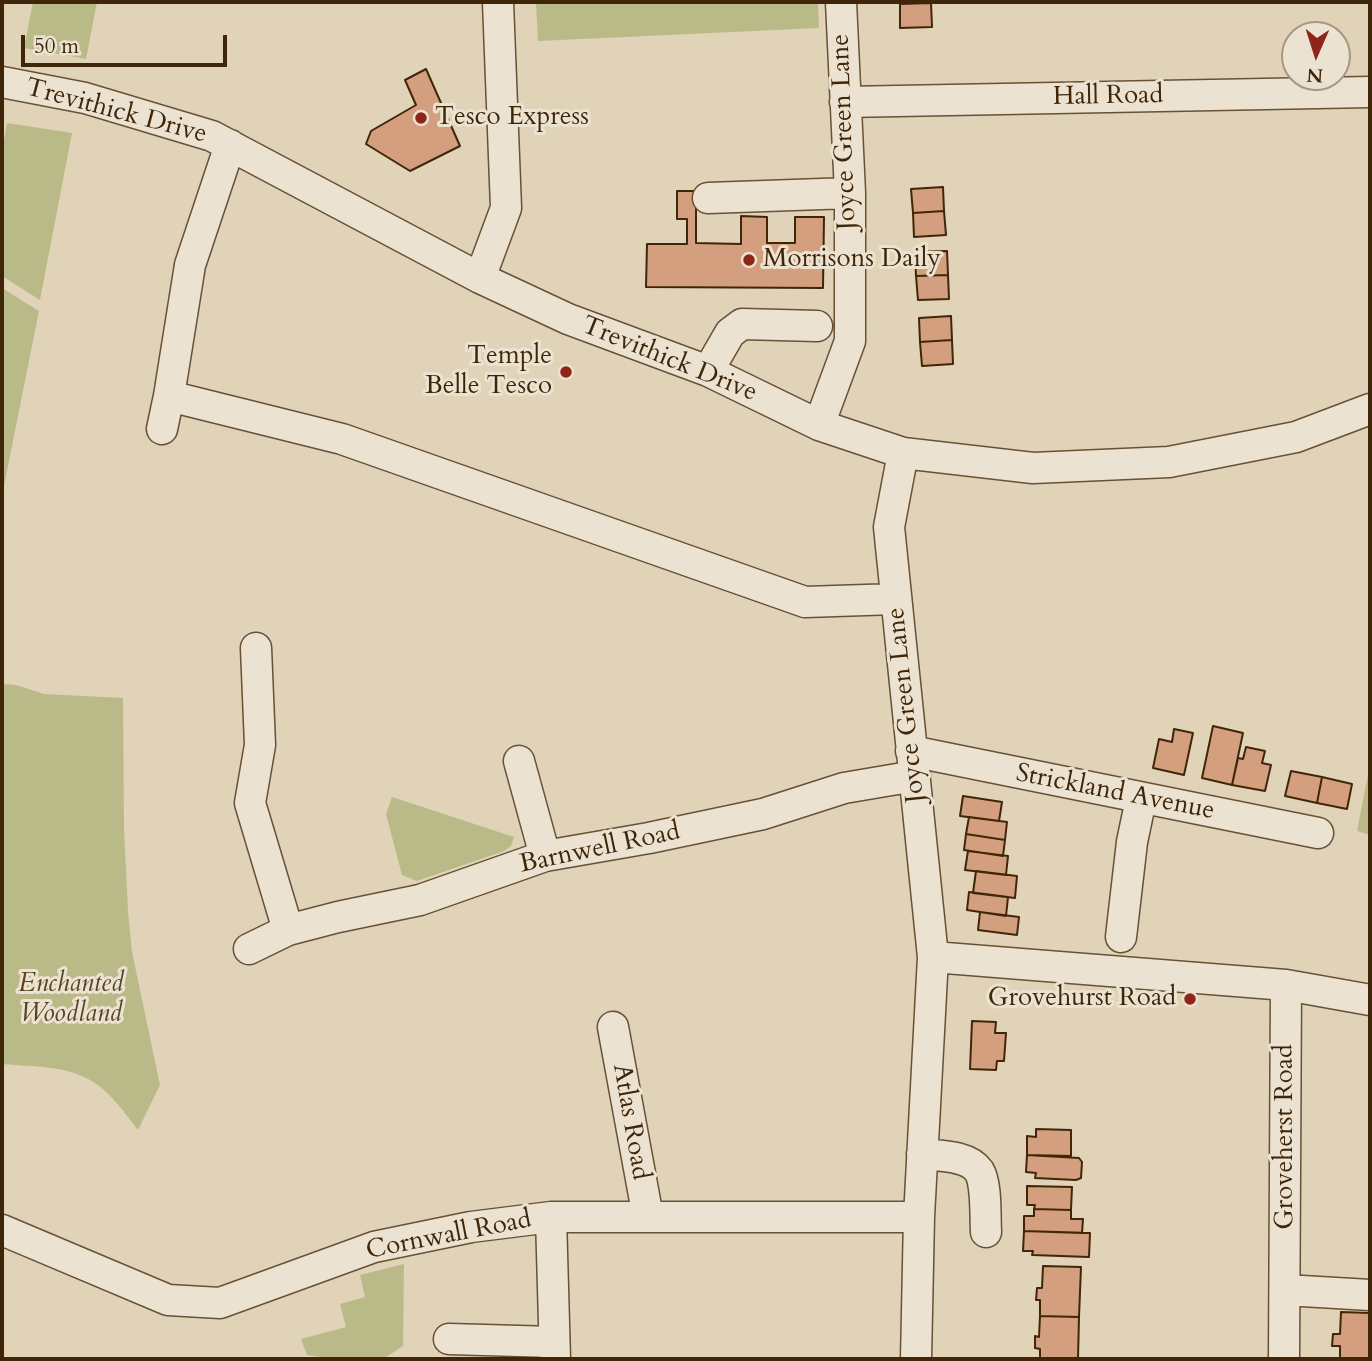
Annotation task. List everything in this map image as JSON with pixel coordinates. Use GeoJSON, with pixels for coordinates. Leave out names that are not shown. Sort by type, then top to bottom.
{"type":"FeatureCollection","features":[{"type":"Feature","properties":{"kind":"street"},"geometry":{"type":"LineString","coordinates":[[480,278],[506,208],[498,2]]}},
{"type":"Feature","properties":{"kind":"street","name":"Joyce Green Lane"},"geometry":{"type":"LineString","coordinates":[[820,425],[850,341],[850,193],[841,2]]}},
{"type":"Feature","properties":{"kind":"street","name":"Trevithick Drive"},"geometry":{"type":"LineString","coordinates":[[2,82],[85,98],[212,136],[480,278],[568,319],[708,371],[820,425],[903,453],[1033,468],[1169,462],[1296,437],[1370,409]]}},
{"type":"Feature","properties":{"kind":"street","name":"Hall Road"},"geometry":{"type":"LineString","coordinates":[[845,102],[1370,92]]}},
{"type":"Feature","properties":{"kind":"street"},"geometry":{"type":"LineString","coordinates":[[162,429],[190,265],[230,145]]}},
{"type":"Feature","properties":{"kind":"street"},"geometry":{"type":"LineString","coordinates":[[708,198],[850,193]]}},
{"type":"Feature","properties":{"kind":"street"},"geometry":{"type":"LineString","coordinates":[[708,371],[730,332],[741,324],[817,326]]}},
{"type":"Feature","properties":{"kind":"street"},"geometry":{"type":"LineString","coordinates":[[169,396],[342,439],[805,602],[895,599]]}},
{"type":"Feature","properties":{"kind":"street","name":"Joyce Green Lane"},"geometry":{"type":"LineString","coordinates":[[903,453],[889,527],[933,957],[919,1217],[916,1359]]}},
{"type":"Feature","properties":{"kind":"street"},"geometry":{"type":"LineString","coordinates":[[256,648],[260,745],[250,803],[288,930]]}},
{"type":"Feature","properties":{"kind":"street"},"geometry":{"type":"LineString","coordinates":[[519,761],[545,856]]}},
{"type":"Feature","properties":{"kind":"street","name":"Strickland Avenue"},"geometry":{"type":"LineString","coordinates":[[913,764],[1141,799],[1318,833]]}},
{"type":"Feature","properties":{"kind":"street","name":"Barnwell Road"},"geometry":{"type":"LineString","coordinates":[[249,949],[288,930],[420,900],[545,856],[762,814],[913,764]]}},
{"type":"Feature","properties":{"kind":"street"},"geometry":{"type":"LineString","coordinates":[[1121,937],[1132,842],[1141,799]]}},
{"type":"Feature","properties":{"kind":"street"},"geometry":{"type":"LineString","coordinates":[[933,957],[1286,985],[1370,1000]]}},
{"type":"Feature","properties":{"kind":"street","name":"Groveherst Road"},"geometry":{"type":"LineString","coordinates":[[1284,1359],[1286,985]]}},
{"type":"Feature","properties":{"kind":"street","name":"Atlas Road"},"geometry":{"type":"LineString","coordinates":[[613,1027],[648,1217]]}},
{"type":"Feature","properties":{"kind":"street"},"geometry":{"type":"LineString","coordinates":[[922,1154],[954,1158],[979,1171],[983,1184],[986,1232]]}},
{"type":"Feature","properties":{"kind":"street"},"geometry":{"type":"LineString","coordinates":[[449,1339],[555,1350],[551,1217]]}},
{"type":"Feature","properties":{"kind":"street","name":"Cornwall Road"},"geometry":{"type":"LineString","coordinates":[[2,1230],[168,1300],[220,1303],[374,1247],[471,1227],[551,1217],[919,1217]]}},
{"type":"Feature","properties":{"kind":"street"},"geometry":{"type":"LineString","coordinates":[[1285,1290],[1370,1295]]}},
{"type":"Feature","properties":{"kind":"green space"},"geometry":{"type":"Polygon","coordinates":[[[33,2],[97,2],[86,59],[24,48],[33,2]]]}},
{"type":"Feature","properties":{"kind":"green space"},"geometry":{"type":"Polygon","coordinates":[[[536,2],[818,2],[819,28],[538,41],[536,2]]]}},
{"type":"Feature","properties":{"kind":"green space"},"geometry":{"type":"Polygon","coordinates":[[[7,123],[72,133],[40,300],[2,276],[2,153],[7,123]]]}},
{"type":"Feature","properties":{"kind":"green space"},"geometry":{"type":"Polygon","coordinates":[[[2,288],[39,311],[3,491],[2,491],[2,288]]]}},
{"type":"Feature","properties":{"kind":"green space","name":"Enchanted Woodland"},"geometry":{"type":"Polygon","coordinates":[[[2,684],[16,685],[44,694],[123,698],[128,911],[132,952],[160,1085],[138,1130],[110,1096],[96,1083],[84,1077],[57,1069],[2,1064],[2,684]]]}},
{"type":"Feature","properties":{"kind":"green space"},"geometry":{"type":"Polygon","coordinates":[[[1370,765],[1370,835],[1357,831],[1370,765]]]}},
{"type":"Feature","properties":{"kind":"green space"},"geometry":{"type":"Polygon","coordinates":[[[392,797],[514,837],[511,846],[504,851],[417,881],[402,875],[386,814],[392,797]]]}},
{"type":"Feature","properties":{"kind":"green space"},"geometry":{"type":"Polygon","coordinates":[[[404,1264],[403,1346],[383,1359],[334,1359],[307,1355],[301,1339],[346,1327],[340,1304],[365,1297],[360,1275],[404,1264]]]}},
{"type":"Feature","properties":{"kind":"building"},"geometry":{"type":"Polygon","coordinates":[[[931,3],[932,27],[900,28],[900,4],[931,3]]]}},
{"type":"Feature","properties":{"kind":"building","name":"Tesco Express"},"geometry":{"type":"Polygon","coordinates":[[[426,69],[460,146],[410,171],[366,144],[371,131],[416,105],[405,80],[426,69]]]}},
{"type":"Feature","properties":{"kind":"building"},"geometry":{"type":"Polygon","coordinates":[[[943,187],[944,211],[913,213],[911,189],[943,187]]]}},
{"type":"Feature","properties":{"kind":"building"},"geometry":{"type":"Polygon","coordinates":[[[677,191],[696,191],[696,243],[741,244],[741,216],[767,217],[767,243],[795,243],[795,217],[824,217],[823,288],[646,287],[647,244],[687,244],[687,219],[677,219],[677,191]]]}},
{"type":"Feature","properties":{"kind":"building"},"geometry":{"type":"Polygon","coordinates":[[[944,211],[946,235],[914,237],[913,213],[944,211]]]}},
{"type":"Feature","properties":{"kind":"building"},"geometry":{"type":"Polygon","coordinates":[[[947,251],[948,275],[916,276],[915,252],[947,251]]]}},
{"type":"Feature","properties":{"kind":"building"},"geometry":{"type":"Polygon","coordinates":[[[948,275],[949,299],[918,300],[916,276],[948,275]]]}},
{"type":"Feature","properties":{"kind":"building"},"geometry":{"type":"Polygon","coordinates":[[[951,316],[952,340],[920,342],[919,318],[951,316]]]}},
{"type":"Feature","properties":{"kind":"building"},"geometry":{"type":"Polygon","coordinates":[[[952,340],[953,364],[922,366],[920,342],[952,340]]]}},
{"type":"Feature","properties":{"kind":"building"},"geometry":{"type":"Polygon","coordinates":[[[1213,726],[1243,733],[1232,785],[1202,778],[1213,726]]]}},
{"type":"Feature","properties":{"kind":"building"},"geometry":{"type":"Polygon","coordinates":[[[1174,729],[1193,733],[1184,775],[1153,768],[1159,739],[1172,742],[1174,729]]]}},
{"type":"Feature","properties":{"kind":"building"},"geometry":{"type":"Polygon","coordinates":[[[1246,747],[1265,751],[1262,763],[1271,765],[1265,791],[1232,785],[1238,758],[1243,759],[1246,747]]]}},
{"type":"Feature","properties":{"kind":"building"},"geometry":{"type":"Polygon","coordinates":[[[1291,771],[1322,777],[1317,803],[1285,796],[1291,771]]]}},
{"type":"Feature","properties":{"kind":"building"},"geometry":{"type":"Polygon","coordinates":[[[1322,777],[1352,784],[1347,809],[1317,803],[1322,777]]]}},
{"type":"Feature","properties":{"kind":"building"},"geometry":{"type":"Polygon","coordinates":[[[963,796],[1002,802],[999,821],[960,816],[963,796]]]}},
{"type":"Feature","properties":{"kind":"building"},"geometry":{"type":"Polygon","coordinates":[[[969,817],[1007,822],[1005,840],[966,834],[969,817]]]}},
{"type":"Feature","properties":{"kind":"building"},"geometry":{"type":"Polygon","coordinates":[[[966,834],[1005,840],[1003,856],[964,850],[966,834]]]}},
{"type":"Feature","properties":{"kind":"building"},"geometry":{"type":"Polygon","coordinates":[[[968,851],[1008,856],[1006,875],[965,870],[968,851]]]}},
{"type":"Feature","properties":{"kind":"building"},"geometry":{"type":"Polygon","coordinates":[[[976,871],[1017,876],[1015,898],[973,893],[976,871]]]}},
{"type":"Feature","properties":{"kind":"building"},"geometry":{"type":"Polygon","coordinates":[[[969,892],[1008,897],[1006,916],[967,910],[969,892]]]}},
{"type":"Feature","properties":{"kind":"building"},"geometry":{"type":"Polygon","coordinates":[[[980,912],[1019,917],[1017,935],[978,930],[980,912]]]}},
{"type":"Feature","properties":{"kind":"building"},"geometry":{"type":"Polygon","coordinates":[[[972,1021],[996,1022],[995,1033],[1006,1033],[1004,1061],[997,1061],[996,1070],[970,1069],[972,1021]]]}},
{"type":"Feature","properties":{"kind":"building"},"geometry":{"type":"Polygon","coordinates":[[[1036,1129],[1071,1130],[1071,1156],[1027,1155],[1027,1136],[1036,1137],[1036,1129]]]}},
{"type":"Feature","properties":{"kind":"building"},"geometry":{"type":"Polygon","coordinates":[[[1027,1155],[1079,1158],[1082,1162],[1081,1178],[1035,1178],[1036,1173],[1026,1172],[1027,1155]]]}},
{"type":"Feature","properties":{"kind":"building"},"geometry":{"type":"Polygon","coordinates":[[[1027,1186],[1072,1187],[1071,1210],[1034,1209],[1035,1205],[1027,1205],[1027,1186]]]}},
{"type":"Feature","properties":{"kind":"building"},"geometry":{"type":"Polygon","coordinates":[[[1034,1209],[1071,1210],[1071,1219],[1083,1219],[1082,1233],[1024,1231],[1024,1216],[1034,1216],[1034,1209]]]}},
{"type":"Feature","properties":{"kind":"building"},"geometry":{"type":"Polygon","coordinates":[[[1024,1231],[1090,1233],[1089,1257],[1032,1255],[1033,1251],[1023,1251],[1024,1231]]]}},
{"type":"Feature","properties":{"kind":"building"},"geometry":{"type":"Polygon","coordinates":[[[1043,1266],[1081,1267],[1079,1317],[1040,1316],[1040,1300],[1036,1300],[1037,1288],[1042,1288],[1043,1266]]]}},
{"type":"Feature","properties":{"kind":"building"},"geometry":{"type":"Polygon","coordinates":[[[1341,1312],[1370,1313],[1370,1359],[1340,1359],[1340,1346],[1332,1346],[1333,1334],[1340,1334],[1341,1312]]]}},
{"type":"Feature","properties":{"kind":"building"},"geometry":{"type":"Polygon","coordinates":[[[1040,1316],[1079,1317],[1078,1359],[1040,1359],[1040,1349],[1035,1348],[1035,1336],[1039,1337],[1040,1316]]]}},
{"type":"Feature","properties":{"kind":"place","name":"Tesco Express"},"geometry":{"type":"Point","coordinates":[421,118]}},
{"type":"Feature","properties":{"kind":"place","name":"Morrisons Daily"},"geometry":{"type":"Point","coordinates":[749,260]}},
{"type":"Feature","properties":{"kind":"place","name":"Temple Belle Tesco"},"geometry":{"type":"Point","coordinates":[566,372]}},
{"type":"Feature","properties":{"kind":"place","name":"Grovehurst Road"},"geometry":{"type":"Point","coordinates":[1190,999]}}]}
